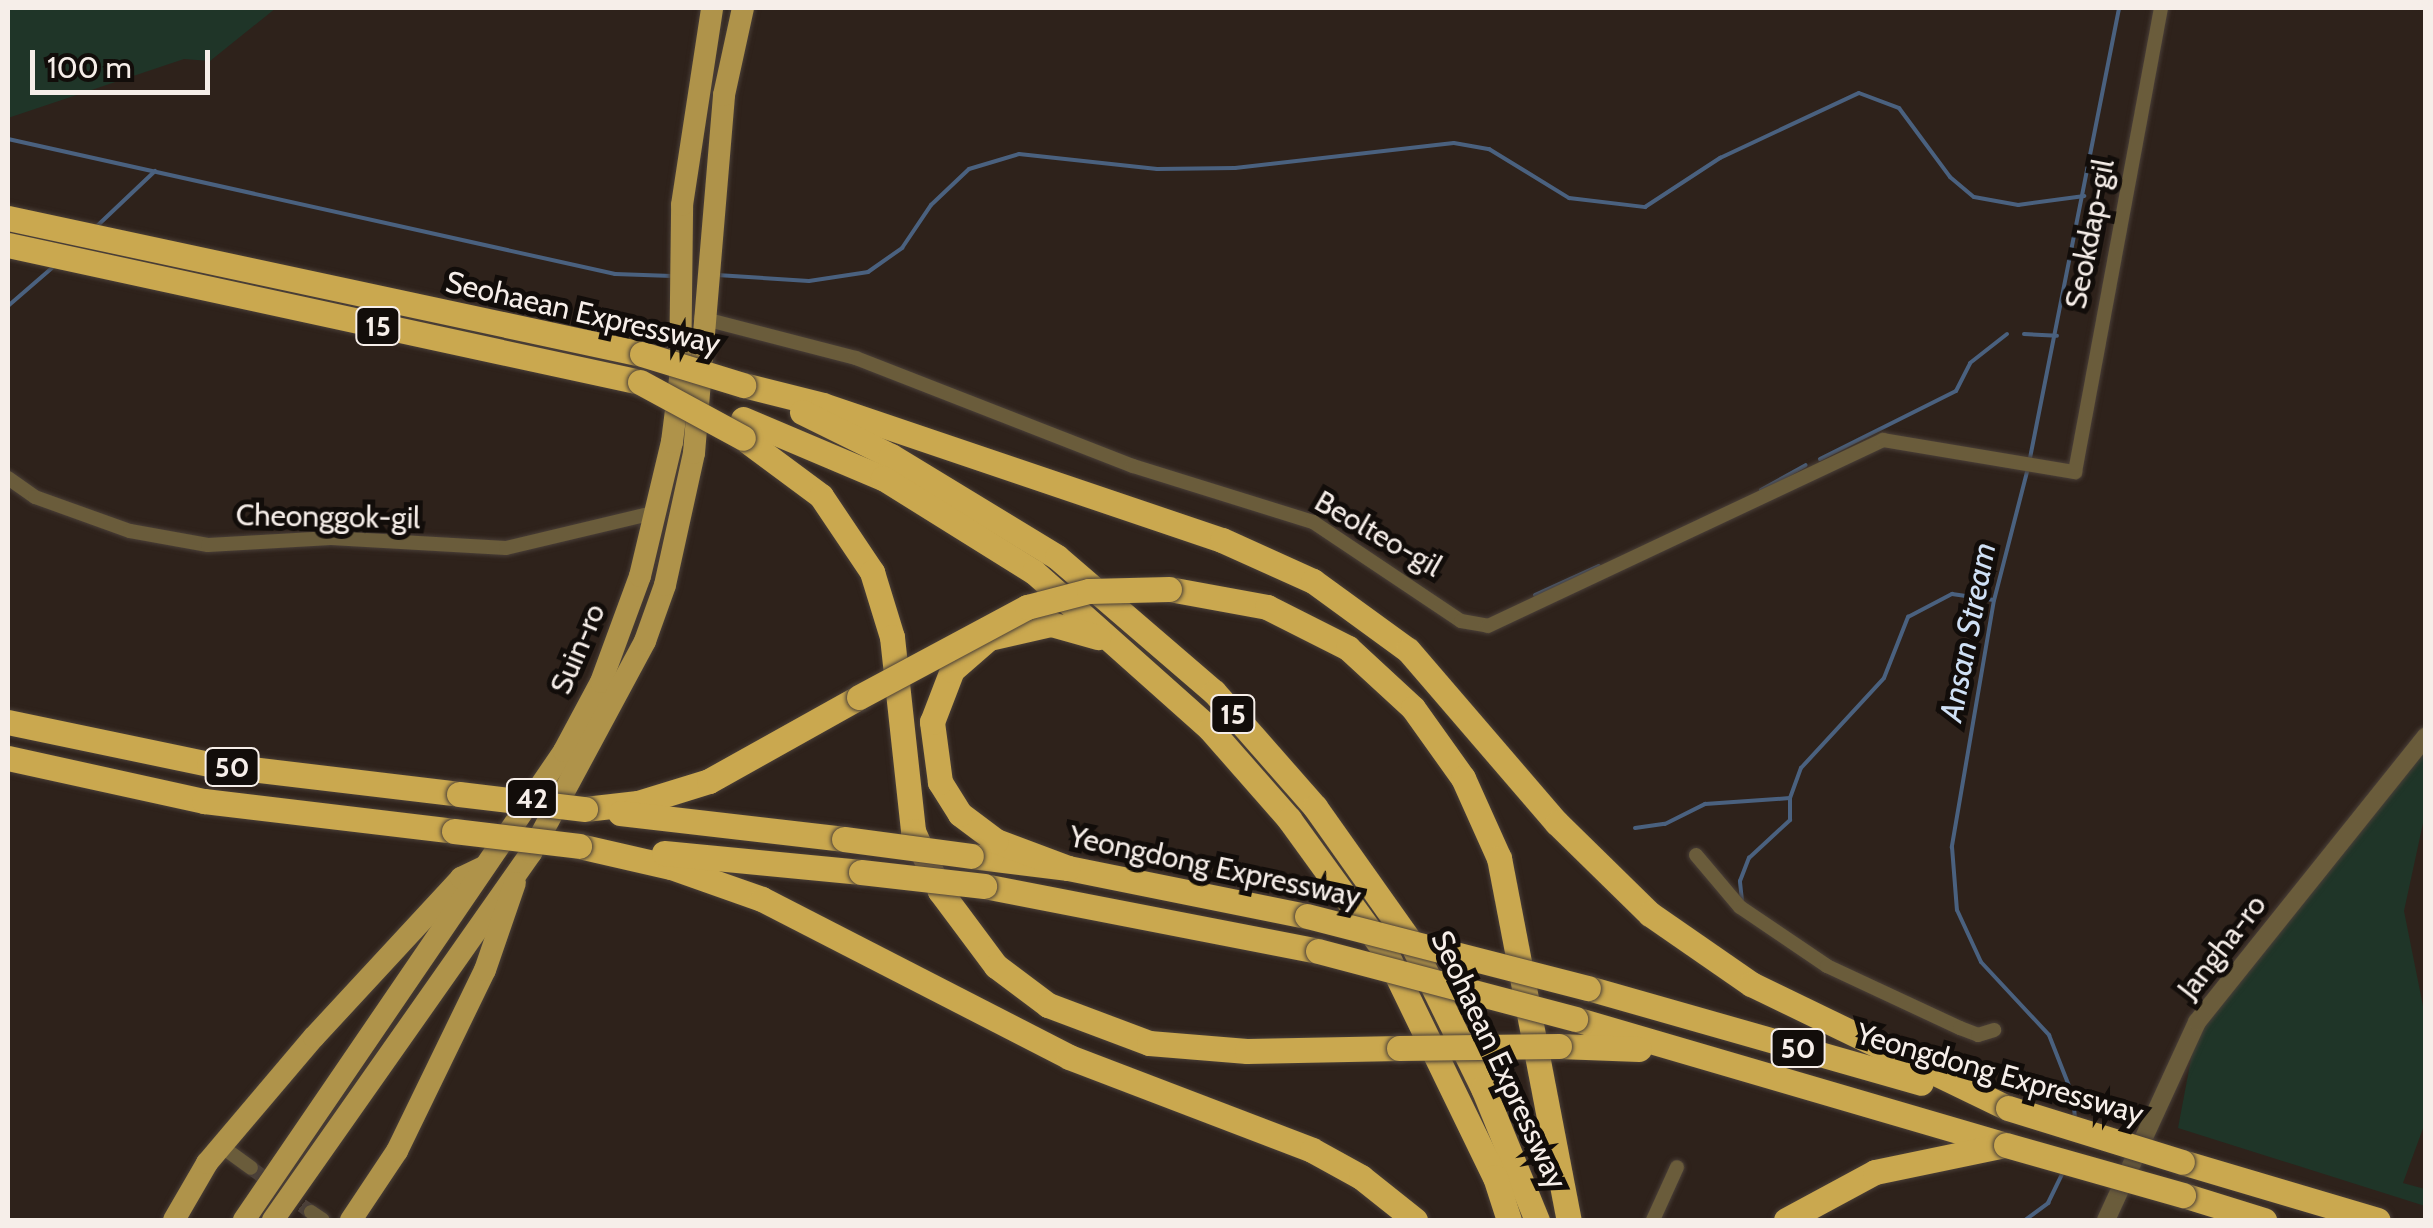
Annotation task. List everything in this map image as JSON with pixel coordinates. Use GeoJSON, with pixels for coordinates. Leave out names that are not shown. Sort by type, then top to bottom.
{"type":"FeatureCollection","features":[{"type":"Feature","properties":{"kind":"highway","name":"Seohaean Expressway"},"geometry":{"type":"LineString","coordinates":[[18,220],[124,258],[640,382],[743,428],[883,478],[1034,572],[1210,728],[1288,819],[1386,953],[1495,1176],[1509,1220]]}},
{"type":"Feature","properties":{"kind":"highway","name":"Seohaean Expressway"},"geometry":{"type":"LineString","coordinates":[[8,246],[124,258],[642,354],[743,385],[891,456],[1057,557],[1214,692],[1315,807],[1412,944],[1498,1121],[1537,1220]]}},
{"type":"Feature","properties":{"kind":"highway"},"geometry":{"type":"LineString","coordinates":[[743,385],[822,404],[1222,540],[1313,581],[1408,650],[1557,823],[1650,914],[1767,992],[2008,1108]]}},
{"type":"Feature","properties":{"kind":"highway"},"geometry":{"type":"LineString","coordinates":[[743,428],[821,496],[872,572],[892,637],[913,830],[940,890],[996,966],[1048,1005],[1148,1043],[1247,1050],[1628,1047],[1713,1062]]}},
{"type":"Feature","properties":{"kind":"highway"},"geometry":{"type":"LineString","coordinates":[[584,809],[662,797],[732,772],[859,697],[1027,607],[1089,591],[1169,589],[1267,607],[1348,648],[1413,708],[1463,778],[1499,858],[1570,1220]]}},
{"type":"Feature","properties":{"kind":"highway"},"geometry":{"type":"LineString","coordinates":[[1068,868],[983,834],[952,804],[932,753],[934,710],[952,670],[1004,630],[1064,625],[1119,648]]}},
{"type":"Feature","properties":{"kind":"highway","name":"Yeongdong Expressway"},"geometry":{"type":"LineString","coordinates":[[8,722],[209,764],[1068,868],[1307,916],[1588,988],[2008,1108],[2378,1220]]}},
{"type":"Feature","properties":{"kind":"highway","name":"Yeongdong Expressway"},"geometry":{"type":"LineString","coordinates":[[8,758],[204,801],[579,846],[984,886],[1318,951],[1576,1019],[2264,1220]]}},
{"type":"Feature","properties":{"kind":"highway"},"geometry":{"type":"LineString","coordinates":[[579,846],[671,867],[762,899],[1070,1057],[1312,1150],[1362,1177],[1415,1220]]}},
{"type":"Feature","properties":{"kind":"highway"},"geometry":{"type":"LineString","coordinates":[[1786,1220],[1876,1172],[2006,1145]]}},
{"type":"Feature","properties":{"kind":"main road","name":"Suin-ro"},"geometry":{"type":"LineString","coordinates":[[244,1220],[487,866],[601,682],[657,512],[680,379],[681,264],[690,122],[712,8]]}},
{"type":"Feature","properties":{"kind":"main road","name":"Suin-ro"},"geometry":{"type":"LineString","coordinates":[[272,1220],[517,872],[586,761],[658,604],[694,453],[711,311],[724,95],[743,8]]}},
{"type":"Feature","properties":{"kind":"main road"},"geometry":{"type":"LineString","coordinates":[[174,1220],[221,1146],[415,926],[461,878],[487,866]]}},
{"type":"Feature","properties":{"kind":"main road"},"geometry":{"type":"LineString","coordinates":[[352,1220],[397,1150],[485,970],[517,872]]}},
{"type":"Feature","properties":{"kind":"street","name":"Seokdap-gil"},"geometry":{"type":"LineString","coordinates":[[2071,471],[2161,8]]}},
{"type":"Feature","properties":{"kind":"street","name":"Beolteo-gil"},"geometry":{"type":"LineString","coordinates":[[681,309],[711,311],[856,358],[1133,466],[1314,522],[1461,621],[1488,626],[1882,440],[1999,456],[2071,471]]}},
{"type":"Feature","properties":{"kind":"street","name":"Cheonggok-gil"},"geometry":{"type":"LineString","coordinates":[[8,478],[34,497],[130,531],[208,545],[331,538],[506,548],[657,512]]}},
{"type":"Feature","properties":{"kind":"street","name":"Jangha-ro"},"geometry":{"type":"LineString","coordinates":[[2106,1220],[2197,1022],[2426,736]]}},
{"type":"Feature","properties":{"kind":"street"},"geometry":{"type":"LineString","coordinates":[[1696,856],[1740,907],[1827,966],[1978,1035],[1994,1030]]}},
{"type":"Feature","properties":{"kind":"street"},"geometry":{"type":"LineString","coordinates":[[221,1146],[251,1168]]}},
{"type":"Feature","properties":{"kind":"street"},"geometry":{"type":"LineString","coordinates":[[1653,1220],[1678,1166]]}},
{"type":"Feature","properties":{"kind":"green space"},"geometry":{"type":"Polygon","coordinates":[[[8,8],[276,8],[210,61],[184,59],[8,118],[8,8]]]}},
{"type":"Feature","properties":{"kind":"green space"},"geometry":{"type":"Polygon","coordinates":[[[2425,734],[2425,814],[2404,911],[2425,1016],[2425,1123],[2403,1183],[2425,1189],[2425,1206],[2178,1128],[2197,1027],[2425,734]]]}},
{"type":"Feature","properties":{"kind":"waterway","name":"Ansan Stream"},"geometry":{"type":"LineString","coordinates":[[2030,458],[2119,8]]}},
{"type":"Feature","properties":{"kind":"waterway"},"geometry":{"type":"LineString","coordinates":[[717,275],[809,281],[868,272],[902,248],[931,205],[969,169],[1019,154],[1157,169],[1235,168],[1454,143],[1489,149],[1569,198],[1645,207],[1720,158],[1859,93],[1899,108],[1950,177],[1974,197],[2018,205],[2084,196]]}},
{"type":"Feature","properties":{"kind":"waterway"},"geometry":{"type":"LineString","coordinates":[[8,139],[615,274],[672,276]]}},
{"type":"Feature","properties":{"kind":"waterway"},"geometry":{"type":"LineString","coordinates":[[97,226],[155,171]]}},
{"type":"Feature","properties":{"kind":"waterway"},"geometry":{"type":"LineString","coordinates":[[8,306],[53,267]]}},
{"type":"Feature","properties":{"kind":"waterway"},"geometry":{"type":"LineString","coordinates":[[1820,459],[1956,391],[1970,363],[2007,334]]}},
{"type":"Feature","properties":{"kind":"waterway"},"geometry":{"type":"LineString","coordinates":[[2024,334],[2057,336]]}},
{"type":"Feature","properties":{"kind":"waterway"},"geometry":{"type":"LineString","coordinates":[[1761,490],[1806,465]]}},
{"type":"Feature","properties":{"kind":"waterway","name":"Ansan Stream"},"geometry":{"type":"LineString","coordinates":[[2028,468],[1994,600],[1952,847],[1957,910],[1981,962],[2049,1035],[2073,1096],[2075,1119]]}},
{"type":"Feature","properties":{"kind":"waterway"},"geometry":{"type":"LineString","coordinates":[[1535,595],[1599,566]]}},
{"type":"Feature","properties":{"kind":"waterway"},"geometry":{"type":"LineString","coordinates":[[1635,828],[1665,824],[1705,804],[1790,798],[1801,768],[1884,678],[1908,617],[1952,594],[1994,600]]}},
{"type":"Feature","properties":{"kind":"waterway"},"geometry":{"type":"LineString","coordinates":[[1742,901],[1740,881],[1749,858],[1790,820],[1790,798]]}},
{"type":"Feature","properties":{"kind":"waterway","name":"Ansan Stream"},"geometry":{"type":"LineString","coordinates":[[2025,1220],[2048,1203],[2064,1170]]}},
{"type":"Feature","properties":{"kind":"tunnel"},"geometry":{"type":"LineString","coordinates":[[251,1168],[311,1212]]}}]}
